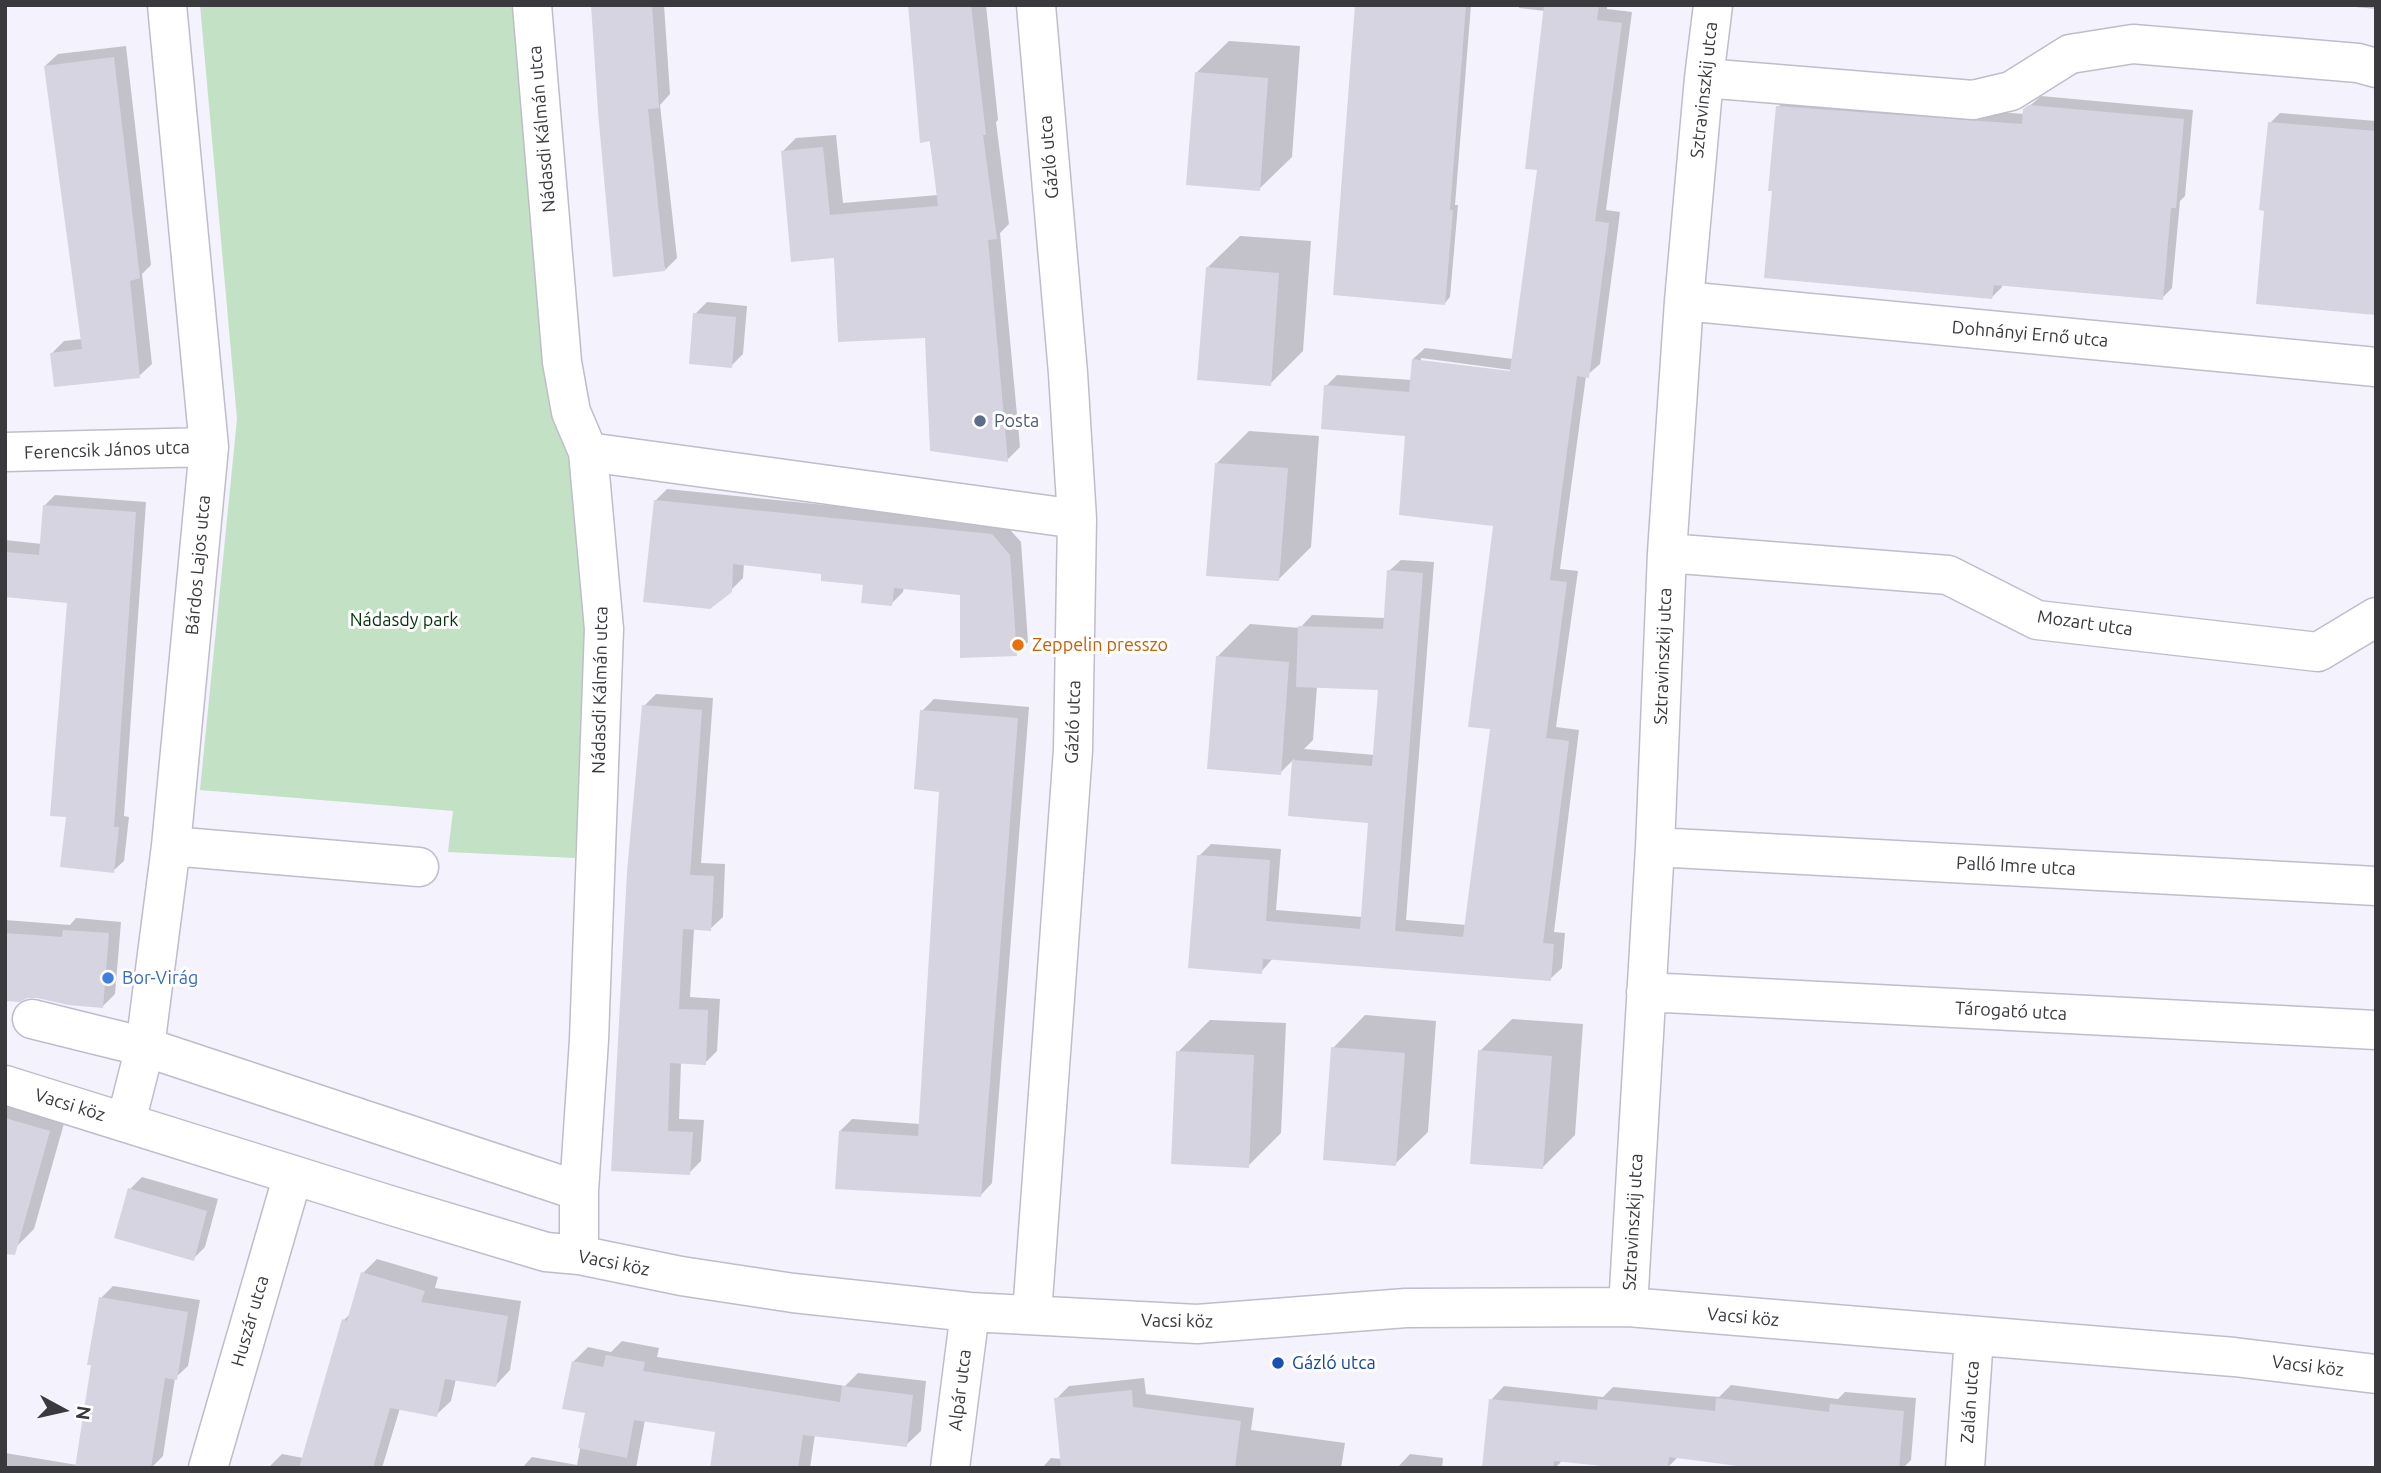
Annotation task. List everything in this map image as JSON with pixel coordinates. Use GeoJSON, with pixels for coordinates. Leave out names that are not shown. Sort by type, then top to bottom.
{"type":"FeatureCollection","features":[{"type":"Feature","properties":{"kind":"street","name":"Bárdos Lajos utca"},"geometry":{"type":"LineString","coordinates":[[126,1122],[145,1047],[171,846],[209,447],[167,5]]}},
{"type":"Feature","properties":{"kind":"street","name":"Nádasdi Kálmán utca"},"geometry":{"type":"LineString","coordinates":[[532,5],[562,362],[571,412],[587,452],[604,629],[589,1040],[579,1191],[579,1255]]}},
{"type":"Feature","properties":{"kind":"street","name":"Gázló utca"},"geometry":{"type":"LineString","coordinates":[[1032,1314],[1073,750],[1077,519],[1067,359],[1036,5]]}},
{"type":"Feature","properties":{"kind":"street","name":"Sztravinszkij utca"},"geometry":{"type":"LineString","coordinates":[[1628,1307],[1655,847],[1667,553],[1684,301],[1713,5]]}},
{"type":"Feature","properties":{"kind":"street"},"geometry":{"type":"LineString","coordinates":[[1704,78],[1972,100],[2011,91],[2070,54],[2133,44],[2358,63],[2376,68]]}},
{"type":"Feature","properties":{"kind":"street","name":"Dohnányi Ernő utca"},"geometry":{"type":"LineString","coordinates":[[1684,301],[2376,367]]}},
{"type":"Feature","properties":{"kind":"street","name":"Ferencsik János utca"},"geometry":{"type":"LineString","coordinates":[[5,452],[209,447]]}},
{"type":"Feature","properties":{"kind":"street"},"geometry":{"type":"LineString","coordinates":[[587,452],[1077,519]]}},
{"type":"Feature","properties":{"kind":"street","name":"Mozart utca"},"geometry":{"type":"LineString","coordinates":[[1667,553],[1948,575],[2037,620],[2318,652],[2376,617]]}},
{"type":"Feature","properties":{"kind":"street"},"geometry":{"type":"LineString","coordinates":[[171,846],[419,867]]}},
{"type":"Feature","properties":{"kind":"street","name":"Palló Imre utca"},"geometry":{"type":"LineString","coordinates":[[1655,847],[2376,886]]}},
{"type":"Feature","properties":{"kind":"street","name":"Tárogató utca"},"geometry":{"type":"LineString","coordinates":[[1646,992],[2376,1030]]}},
{"type":"Feature","properties":{"kind":"street"},"geometry":{"type":"LineString","coordinates":[[32,1019],[145,1047],[579,1191]]}},
{"type":"Feature","properties":{"kind":"street","name":"Vacsi köz"},"geometry":{"type":"LineString","coordinates":[[5,1084],[546,1252],[579,1255],[694,1278],[793,1293],[970,1312],[1197,1324],[1406,1308],[1628,1307],[2234,1357],[2376,1374]]}},
{"type":"Feature","properties":{"kind":"street","name":"Huszár utca"},"geometry":{"type":"LineString","coordinates":[[208,1468],[293,1175]]}},
{"type":"Feature","properties":{"kind":"street","name":"Alpár utca"},"geometry":{"type":"LineString","coordinates":[[950,1468],[970,1312]]}},
{"type":"Feature","properties":{"kind":"street","name":"Zalán utca"},"geometry":{"type":"LineString","coordinates":[[1965,1468],[1974,1336]]}},
{"type":"Feature","properties":{"kind":"green space","name":"Nádasdy park"},"geometry":{"type":"Polygon","coordinates":[[[200,5],[517,5],[598,510],[575,858],[448,852],[453,811],[200,790],[237,419],[200,5]]]}},
{"type":"Feature","properties":{"kind":"building"},"geometry":{"type":"Polygon","coordinates":[[[591,5],[652,5],[659,108],[648,109],[665,271],[613,277],[591,5]]]}},
{"type":"Feature","properties":{"kind":"building"},"geometry":{"type":"Polygon","coordinates":[[[908,5],[971,5],[986,135],[983,135],[997,239],[988,240],[1008,462],[930,451],[925,338],[838,342],[834,258],[791,262],[781,151],[823,147],[830,215],[938,206],[930,141],[920,143],[908,5]]]}},
{"type":"Feature","properties":{"kind":"building"},"geometry":{"type":"Polygon","coordinates":[[[1355,5],[1466,5],[1445,305],[1333,295],[1355,5]]]}},
{"type":"Feature","properties":{"kind":"building"},"geometry":{"type":"Polygon","coordinates":[[[1544,5],[1599,5],[1597,20],[1622,23],[1595,221],[1609,223],[1606,248],[1589,378],[1577,376],[1550,580],[1567,582],[1546,738],[1569,741],[1543,943],[1554,944],[1551,981],[1263,959],[1262,974],[1188,968],[1197,855],[1270,860],[1266,921],[1360,929],[1368,823],[1288,816],[1292,760],[1372,766],[1378,690],[1296,687],[1298,626],[1383,629],[1387,570],[1423,573],[1395,931],[1463,937],[1490,729],[1468,727],[1493,526],[1399,515],[1405,436],[1321,429],[1324,385],[1409,392],[1412,359],[1510,371],[1537,170],[1525,169],[1544,5]]]}},
{"type":"Feature","properties":{"kind":"building"},"geometry":{"type":"Polygon","coordinates":[[[114,57],[140,278],[130,281],[140,378],[54,387],[50,353],[82,349],[44,66],[114,57]]]}},
{"type":"Feature","properties":{"kind":"building"},"geometry":{"type":"Polygon","coordinates":[[[1195,72],[1268,78],[1260,191],[1186,185],[1195,72]]]}},
{"type":"Feature","properties":{"kind":"building"},"geometry":{"type":"Polygon","coordinates":[[[2029,105],[2184,119],[2176,208],[2171,208],[2163,300],[1994,285],[1992,299],[1764,278],[1776,106],[2022,124],[2023,109],[2029,105]]]}},
{"type":"Feature","properties":{"kind":"building"},"geometry":{"type":"Polygon","coordinates":[[[2268,122],[2376,131],[2376,315],[2256,304],[2264,211],[2259,210],[2268,122]]]}},
{"type":"Feature","properties":{"kind":"building"},"geometry":{"type":"Polygon","coordinates":[[[1206,267],[1279,273],[1271,386],[1197,380],[1206,267]]]}},
{"type":"Feature","properties":{"kind":"building"},"geometry":{"type":"Polygon","coordinates":[[[693,313],[736,317],[732,368],[689,364],[693,313]]]}},
{"type":"Feature","properties":{"kind":"building"},"geometry":{"type":"Polygon","coordinates":[[[1215,463],[1288,468],[1279,581],[1206,576],[1215,463]]]}},
{"type":"Feature","properties":{"kind":"building"},"geometry":{"type":"Polygon","coordinates":[[[654,500],[992,534],[1010,555],[1017,656],[960,658],[960,595],[894,588],[892,606],[861,603],[863,585],[821,581],[821,574],[733,564],[732,592],[710,609],[643,602],[654,500]]]}},
{"type":"Feature","properties":{"kind":"building"},"geometry":{"type":"Polygon","coordinates":[[[43,505],[136,512],[114,827],[119,827],[114,873],[60,867],[66,817],[50,816],[67,603],[5,597],[5,552],[39,555],[43,505]]]}},
{"type":"Feature","properties":{"kind":"building"},"geometry":{"type":"Polygon","coordinates":[[[1216,656],[1289,662],[1281,775],[1207,769],[1216,656]]]}},
{"type":"Feature","properties":{"kind":"building"},"geometry":{"type":"Polygon","coordinates":[[[642,705],[702,710],[690,875],[714,876],[711,931],[683,929],[679,1009],[708,1010],[706,1065],[670,1063],[668,1131],[693,1132],[690,1175],[611,1171],[627,872],[642,705]]]}},
{"type":"Feature","properties":{"kind":"building"},"geometry":{"type":"Polygon","coordinates":[[[920,710],[1018,718],[981,1197],[835,1189],[839,1131],[918,1136],[939,792],[914,789],[920,710]]]}},
{"type":"Feature","properties":{"kind":"building"},"geometry":{"type":"Polygon","coordinates":[[[63,930],[109,933],[103,1008],[68,1005],[37,998],[27,998],[20,1002],[5,1001],[5,933],[62,937],[63,930]]]}},
{"type":"Feature","properties":{"kind":"building"},"geometry":{"type":"Polygon","coordinates":[[[1331,1047],[1405,1053],[1396,1166],[1323,1160],[1331,1047]]]}},
{"type":"Feature","properties":{"kind":"building"},"geometry":{"type":"Polygon","coordinates":[[[1478,1050],[1552,1056],[1543,1169],[1470,1164],[1478,1050]]]}},
{"type":"Feature","properties":{"kind":"building"},"geometry":{"type":"Polygon","coordinates":[[[1176,1051],[1254,1055],[1249,1168],[1171,1164],[1176,1051]]]}},
{"type":"Feature","properties":{"kind":"building"},"geometry":{"type":"Polygon","coordinates":[[[5,1118],[50,1131],[15,1255],[5,1254],[5,1118]]]}},
{"type":"Feature","properties":{"kind":"building"},"geometry":{"type":"Polygon","coordinates":[[[128,1188],[207,1211],[194,1261],[114,1238],[128,1188]]]}},
{"type":"Feature","properties":{"kind":"building"},"geometry":{"type":"Polygon","coordinates":[[[361,1272],[425,1291],[421,1302],[508,1316],[496,1387],[445,1379],[437,1417],[390,1408],[373,1468],[299,1468],[342,1319],[347,1321],[361,1272]]]}},
{"type":"Feature","properties":{"kind":"building"},"geometry":{"type":"Polygon","coordinates":[[[99,1297],[188,1312],[177,1380],[165,1378],[151,1468],[75,1468],[91,1365],[87,1365],[99,1297]]]}},
{"type":"Feature","properties":{"kind":"building"},"geometry":{"type":"Polygon","coordinates":[[[606,1355],[645,1362],[643,1371],[840,1402],[842,1386],[913,1395],[907,1447],[803,1435],[798,1468],[710,1468],[715,1432],[634,1420],[627,1458],[578,1448],[585,1413],[562,1409],[572,1361],[603,1367],[606,1355]]]}},
{"type":"Feature","properties":{"kind":"building"},"geometry":{"type":"Polygon","coordinates":[[[1132,1390],[1133,1407],[1241,1421],[1235,1468],[1061,1468],[1054,1398],[1132,1390]]]}},
{"type":"Feature","properties":{"kind":"building"},"geometry":{"type":"Polygon","coordinates":[[[1716,1398],[1829,1412],[1830,1404],[1904,1411],[1899,1468],[1753,1468],[1669,1457],[1668,1468],[1622,1468],[1554,1461],[1553,1468],[1482,1468],[1489,1399],[1597,1410],[1598,1399],[1715,1411],[1716,1398]]]}},
{"type":"Feature","properties":{"kind":"place","name":"Posta"},"geometry":{"type":"Point","coordinates":[980,421]}},
{"type":"Feature","properties":{"kind":"place","name":"Zeppelin presszo"},"geometry":{"type":"Point","coordinates":[1018,645]}},
{"type":"Feature","properties":{"kind":"place","name":"Bor-Virág"},"geometry":{"type":"Point","coordinates":[108,978]}},
{"type":"Feature","properties":{"kind":"place","name":"Gázló utca"},"geometry":{"type":"Point","coordinates":[1278,1363]}}]}
